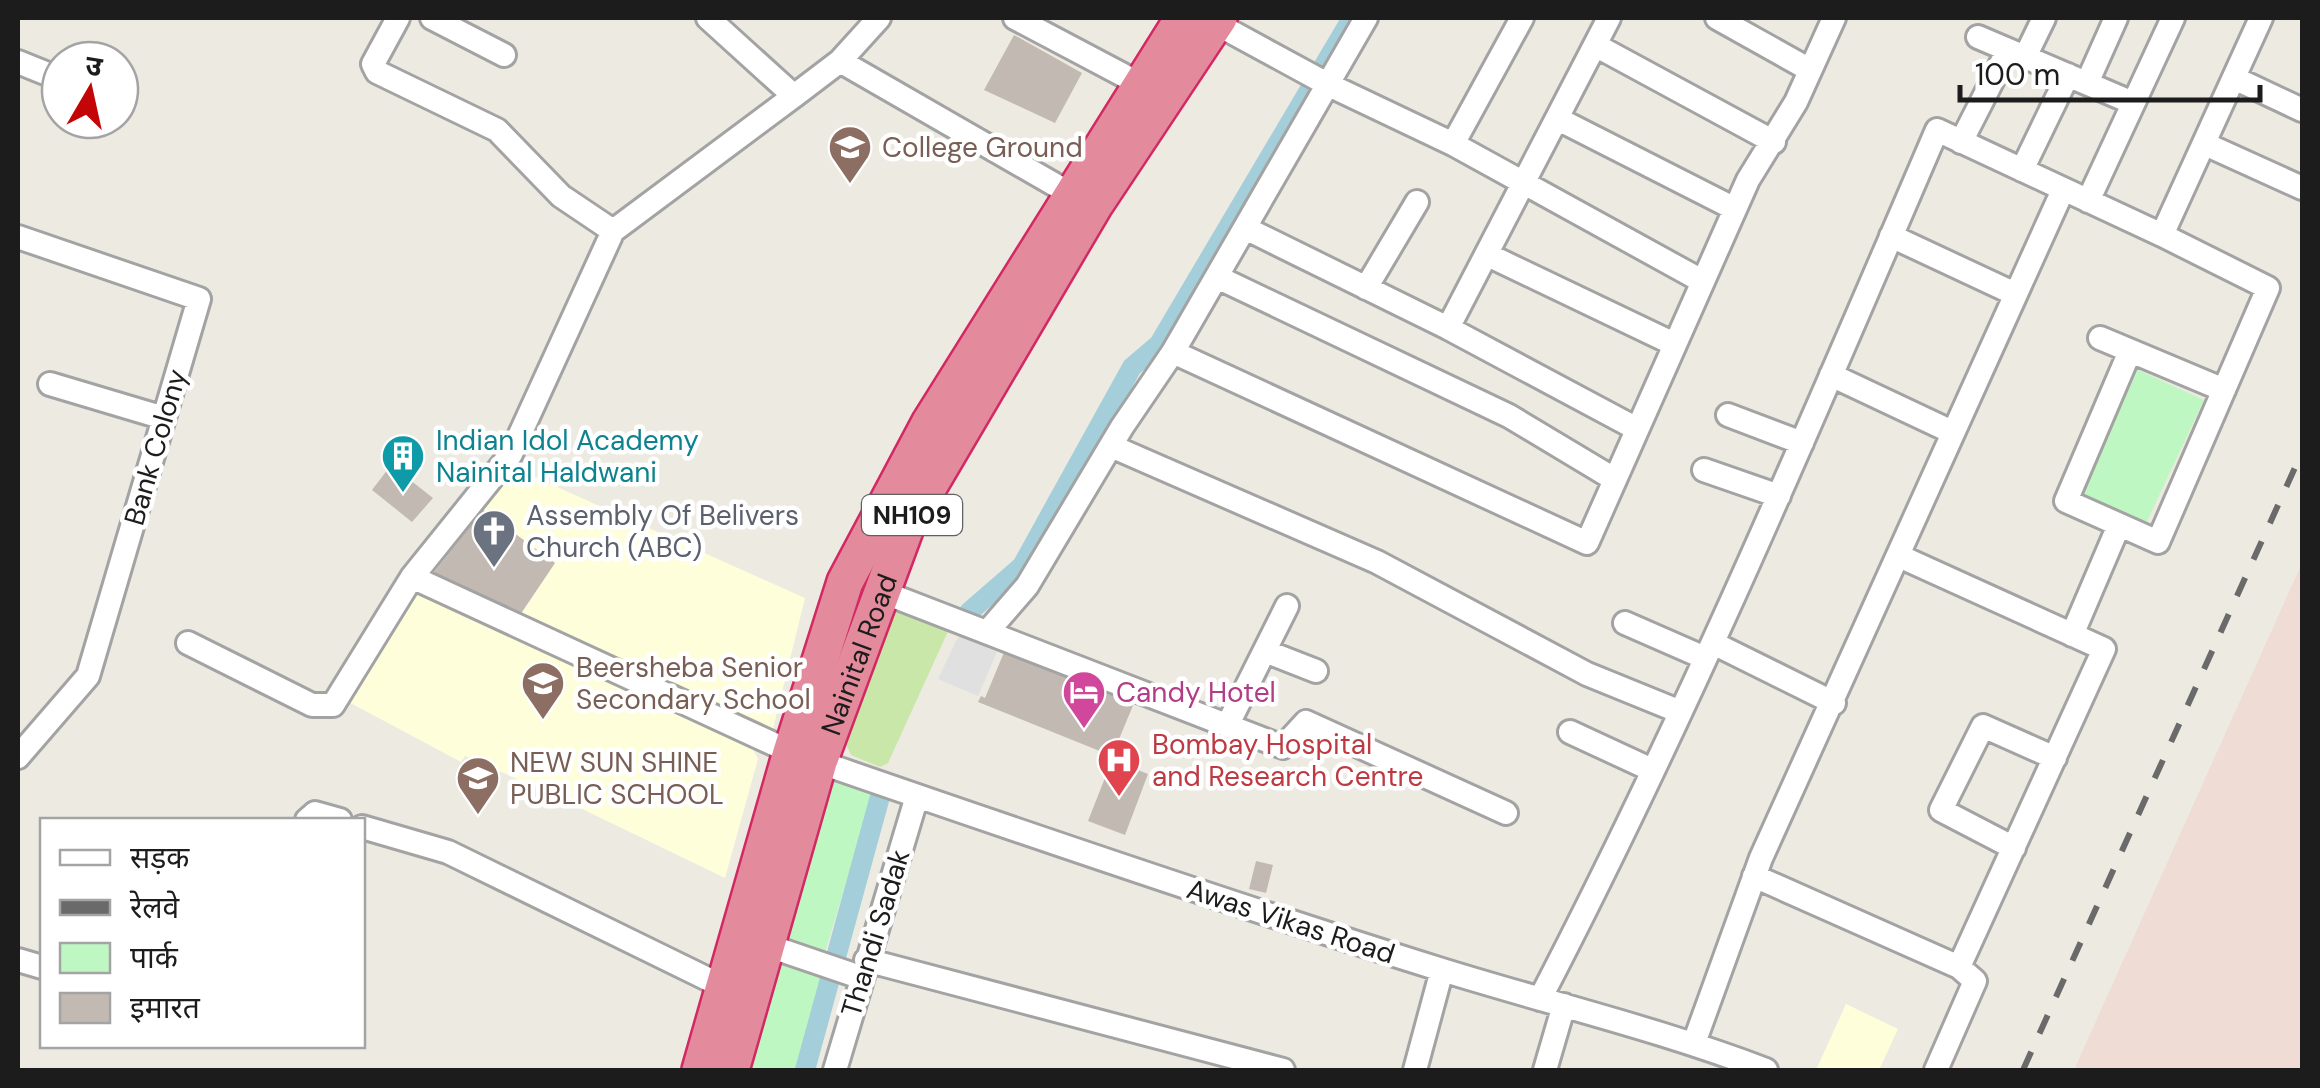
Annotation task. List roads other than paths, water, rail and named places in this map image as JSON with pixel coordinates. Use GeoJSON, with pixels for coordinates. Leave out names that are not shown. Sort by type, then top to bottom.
{"type":"FeatureCollection","features":[{"type":"Feature","properties":{"kind":"highway","name":"Nainital Road"},"geometry":{"type":"LineString","coordinates":[[700,1070],[737,993],[766,945],[847,578],[930,422],[1140,84],[1206,19]]}},
{"type":"Feature","properties":{"kind":"highway","name":"Nainital Road"},"geometry":{"type":"LineString","coordinates":[[731,1070],[737,993],[805,757],[908,522],[950,445],[1206,19]]}},
{"type":"Feature","properties":{"kind":"highway"},"geometry":{"type":"LineString","coordinates":[[847,578],[880,591]]}},
{"type":"Feature","properties":{"kind":"street"},"geometry":{"type":"LineString","coordinates":[[398,18],[373,64],[378,72],[497,130],[561,196],[612,231]]}},
{"type":"Feature","properties":{"kind":"street"},"geometry":{"type":"LineString","coordinates":[[432,18],[504,55]]}},
{"type":"Feature","properties":{"kind":"street"},"geometry":{"type":"LineString","coordinates":[[708,18],[794,96]]}},
{"type":"Feature","properties":{"kind":"street"},"geometry":{"type":"LineString","coordinates":[[188,643],[312,705],[333,706],[412,578],[510,454],[612,231],[840,61],[879,18]]}},
{"type":"Feature","properties":{"kind":"street"},"geometry":{"type":"LineString","coordinates":[[1015,18],[1140,84]]}},
{"type":"Feature","properties":{"kind":"street"},"geometry":{"type":"LineString","coordinates":[[988,631],[1027,586],[1173,352],[1245,228],[1320,80],[1366,18]]}},
{"type":"Feature","properties":{"kind":"street"},"geometry":{"type":"LineString","coordinates":[[1453,144],[1522,18]]}},
{"type":"Feature","properties":{"kind":"street"},"geometry":{"type":"LineString","coordinates":[[1448,328],[1609,18]]}},
{"type":"Feature","properties":{"kind":"street"},"geometry":{"type":"LineString","coordinates":[[1717,18],[1810,70]]}},
{"type":"Feature","properties":{"kind":"street"},"geometry":{"type":"LineString","coordinates":[[1173,352],[1587,543],[1735,208],[1774,142],[1834,18]]}},
{"type":"Feature","properties":{"kind":"street"},"geometry":{"type":"LineString","coordinates":[[1961,142],[2044,18]]}},
{"type":"Feature","properties":{"kind":"street"},"geometry":{"type":"LineString","coordinates":[[2022,170],[2116,18]]}},
{"type":"Feature","properties":{"kind":"street"},"geometry":{"type":"LineString","coordinates":[[2088,201],[2173,18]]}},
{"type":"Feature","properties":{"kind":"street"},"geometry":{"type":"LineString","coordinates":[[2162,235],[2261,18]]}},
{"type":"Feature","properties":{"kind":"street"},"geometry":{"type":"LineString","coordinates":[[1206,19],[1453,144],[1702,281]]}},
{"type":"Feature","properties":{"kind":"street"},"geometry":{"type":"LineString","coordinates":[[1978,37],[2133,103]]}},
{"type":"Feature","properties":{"kind":"street"},"geometry":{"type":"LineString","coordinates":[[1595,45],[1774,142]]}},
{"type":"Feature","properties":{"kind":"street"},"geometry":{"type":"LineString","coordinates":[[840,61],[1072,194]]}},
{"type":"Feature","properties":{"kind":"street"},"geometry":{"type":"LineString","coordinates":[[2234,78],[2302,110]]}},
{"type":"Feature","properties":{"kind":"street"},"geometry":{"type":"LineString","coordinates":[[1558,119],[1735,208]]}},
{"type":"Feature","properties":{"kind":"street"},"geometry":{"type":"LineString","coordinates":[[1540,999],[1608,868],[1709,650],[1937,130],[2268,288],[2158,542],[2066,501],[2130,352]]}},
{"type":"Feature","properties":{"kind":"street"},"geometry":{"type":"LineString","coordinates":[[2204,144],[2302,188]]}},
{"type":"Feature","properties":{"kind":"street"},"geometry":{"type":"LineString","coordinates":[[1694,1043],[1754,876],[2013,293],[2063,190]]}},
{"type":"Feature","properties":{"kind":"street"},"geometry":{"type":"LineString","coordinates":[[1366,288],[1416,202]]}},
{"type":"Feature","properties":{"kind":"street"},"geometry":{"type":"LineString","coordinates":[[1245,228],[1448,328],[1636,428]]}},
{"type":"Feature","properties":{"kind":"street"},"geometry":{"type":"LineString","coordinates":[[1892,236],[2013,293]]}},
{"type":"Feature","properties":{"kind":"street","name":"Bank Colony"},"geometry":{"type":"LineString","coordinates":[[18,237],[199,299],[88,676],[18,757]]}},
{"type":"Feature","properties":{"kind":"street"},"geometry":{"type":"LineString","coordinates":[[1488,256],[1674,344]]}},
{"type":"Feature","properties":{"kind":"street"},"geometry":{"type":"LineString","coordinates":[[1216,277],[1494,409],[1614,479]]}},
{"type":"Feature","properties":{"kind":"street"},"geometry":{"type":"LineString","coordinates":[[2100,338],[2224,390]]}},
{"type":"Feature","properties":{"kind":"street"},"geometry":{"type":"LineString","coordinates":[[1832,375],[1952,432]]}},
{"type":"Feature","properties":{"kind":"street"},"geometry":{"type":"LineString","coordinates":[[50,384],[164,418]]}},
{"type":"Feature","properties":{"kind":"street"},"geometry":{"type":"LineString","coordinates":[[1728,415],[1802,443]]}},
{"type":"Feature","properties":{"kind":"street"},"geometry":{"type":"LineString","coordinates":[[1111,446],[1377,562],[1587,674],[1678,712]]}},
{"type":"Feature","properties":{"kind":"street"},"geometry":{"type":"LineString","coordinates":[[1704,470],[1779,496]]}},
{"type":"Feature","properties":{"kind":"street"},"geometry":{"type":"LineString","coordinates":[[2072,634],[2119,525]]}},
{"type":"Feature","properties":{"kind":"street"},"geometry":{"type":"LineString","coordinates":[[1899,556],[2104,649],[1959,967]]}},
{"type":"Feature","properties":{"kind":"street","name":"Awas Vikas Road"},"geometry":{"type":"LineString","coordinates":[[412,578],[805,757],[1442,970],[1694,1043],[1766,1070]]}},
{"type":"Feature","properties":{"kind":"street"},"geometry":{"type":"LineString","coordinates":[[880,591],[1282,746],[1306,722],[1506,813]]}},
{"type":"Feature","properties":{"kind":"street"},"geometry":{"type":"LineString","coordinates":[[1228,724],[1287,606]]}},
{"type":"Feature","properties":{"kind":"street"},"geometry":{"type":"LineString","coordinates":[[1625,623],[1709,650],[1834,703]]}},
{"type":"Feature","properties":{"kind":"street"},"geometry":{"type":"LineString","coordinates":[[1265,651],[1316,671]]}},
{"type":"Feature","properties":{"kind":"street"},"geometry":{"type":"LineString","coordinates":[[2014,848],[1940,810],[1983,726],[2054,758]]}},
{"type":"Feature","properties":{"kind":"street"},"geometry":{"type":"LineString","coordinates":[[1570,732],[1652,770]]}},
{"type":"Feature","properties":{"kind":"street","name":"Thandi Sadak"},"geometry":{"type":"LineString","coordinates":[[835,1070],[848,968],[917,796]]}},
{"type":"Feature","properties":{"kind":"street"},"geometry":{"type":"LineString","coordinates":[[309,818],[315,813],[333,818]]}},
{"type":"Feature","properties":{"kind":"street"},"geometry":{"type":"LineString","coordinates":[[365,828],[448,852],[737,993]]}},
{"type":"Feature","properties":{"kind":"street"},"geometry":{"type":"LineString","coordinates":[[1754,876],[1959,967],[1975,981],[1936,1070]]}},
{"type":"Feature","properties":{"kind":"street"},"geometry":{"type":"LineString","coordinates":[[766,945],[848,968],[1283,1070]]}},
{"type":"Feature","properties":{"kind":"street"},"geometry":{"type":"LineString","coordinates":[[1415,1070],[1442,970]]}},
{"type":"Feature","properties":{"kind":"street"},"geometry":{"type":"LineString","coordinates":[[1545,1070],[1564,1005]]}},
{"type":"Feature","properties":{"kind":"street"},"geometry":{"type":"LineString","coordinates":[[1187,1046],[1192,1051],[1192,1070]]}},
{"type":"Feature","properties":{"kind":"waterway"},"geometry":{"type":"LineString","coordinates":[[969,612],[1022,566],[1132,367],[1159,344],[1352,18]]}},
{"type":"Feature","properties":{"kind":"waterway"},"geometry":{"type":"LineString","coordinates":[[805,1070],[881,793]]}},
{"type":"Feature","properties":{"kind":"railway"},"geometry":{"type":"LineString","coordinates":[[2023,1070],[2302,452]]}},
{"type":"Feature","properties":{"kind":"place","name":"College Ground"},"geometry":{"type":"Point","coordinates":[850,185]}},
{"type":"Feature","properties":{"kind":"place","name":"Indian Idol Academy Nainital Haldwani"},"geometry":{"type":"Point","coordinates":[403,494]}},
{"type":"Feature","properties":{"kind":"place","name":"Assembly Of Belivers Church (ABC)"},"geometry":{"type":"Point","coordinates":[494,569]}},
{"type":"Feature","properties":{"kind":"place","name":"Beersheba Senior Secondary School"},"geometry":{"type":"Point","coordinates":[543,721]}},
{"type":"Feature","properties":{"kind":"place","name":"Candy Hotel"},"geometry":{"type":"Point","coordinates":[1084,730]}},
{"type":"Feature","properties":{"kind":"place","name":"Bombay Hospital and Research Centre"},"geometry":{"type":"Point","coordinates":[1119,798]}},
{"type":"Feature","properties":{"kind":"place","name":"NEW SUN SHINE PUBLIC SCHOOL"},"geometry":{"type":"Point","coordinates":[478,816]}}]}
